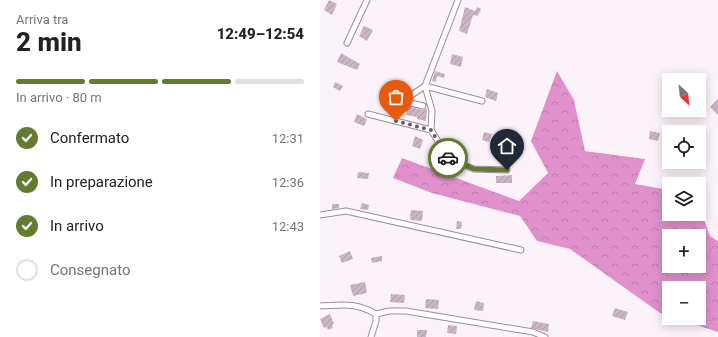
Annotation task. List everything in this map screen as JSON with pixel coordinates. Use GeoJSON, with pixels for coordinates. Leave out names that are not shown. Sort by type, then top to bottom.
{"type":"FeatureCollection","features":[{"type":"Feature","properties":{"kind":"street"},"geometry":{"type":"LineString","coordinates":[[347,43],[367,0]]}},
{"type":"Feature","properties":{"kind":"street"},"geometry":{"type":"LineString","coordinates":[[423,106],[407,102],[410,96],[425,86],[458,0]]}},
{"type":"Feature","properties":{"kind":"street"},"geometry":{"type":"LineString","coordinates":[[425,86],[482,101]]}},
{"type":"Feature","properties":{"kind":"street"},"geometry":{"type":"LineString","coordinates":[[425,86],[432,111],[431,130],[449,159],[474,169],[507,170]]}},
{"type":"Feature","properties":{"kind":"street"},"geometry":{"type":"LineString","coordinates":[[368,114],[431,130]]}},
{"type":"Feature","properties":{"kind":"street"},"geometry":{"type":"LineString","coordinates":[[320,216],[346,211],[521,250]]}},
{"type":"Feature","properties":{"kind":"street"},"geometry":{"type":"LineString","coordinates":[[320,306],[345,304],[363,306],[376,314],[389,311],[406,311],[525,331],[545,337]]}},
{"type":"Feature","properties":{"kind":"street"},"geometry":{"type":"LineString","coordinates":[[371,337],[376,321],[376,314]]}},
{"type":"Feature","properties":{"kind":"green space"},"geometry":{"type":"Polygon","coordinates":[[[557,71],[574,100],[585,151],[645,159],[635,184],[662,189],[662,221],[705,221],[710,236],[718,241],[718,332],[696,325],[706,325],[706,281],[662,281],[662,314],[570,249],[537,241],[520,216],[432,193],[393,178],[402,158],[519,201],[548,173],[531,141],[557,71]]]}},
{"type":"Feature","properties":{"kind":"building"},"geometry":{"type":"Polygon","coordinates":[[[329,0],[337,4],[332,15],[324,10],[329,0]]]}},
{"type":"Feature","properties":{"kind":"building"},"geometry":{"type":"Polygon","coordinates":[[[465,7],[475,11],[477,7],[481,9],[478,16],[473,15],[467,34],[459,31],[465,7]]]}},
{"type":"Feature","properties":{"kind":"building"},"geometry":{"type":"Polygon","coordinates":[[[364,26],[373,30],[367,41],[359,36],[364,26]]]}},
{"type":"Feature","properties":{"kind":"building"},"geometry":{"type":"Polygon","coordinates":[[[341,53],[360,64],[357,70],[337,62],[341,53]]]}},
{"type":"Feature","properties":{"kind":"building"},"geometry":{"type":"Polygon","coordinates":[[[452,54],[463,57],[461,67],[450,64],[452,54]]]}},
{"type":"Feature","properties":{"kind":"building"},"geometry":{"type":"Polygon","coordinates":[[[435,71],[445,74],[444,78],[437,76],[436,82],[432,81],[435,71]]]}},
{"type":"Feature","properties":{"kind":"building"},"geometry":{"type":"Polygon","coordinates":[[[335,82],[343,86],[340,91],[333,87],[335,82]]]}},
{"type":"Feature","properties":{"kind":"building"},"geometry":{"type":"Polygon","coordinates":[[[487,89],[498,93],[496,101],[485,97],[487,89]]]}},
{"type":"Feature","properties":{"kind":"building"},"geometry":{"type":"Polygon","coordinates":[[[718,99],[718,115],[710,107],[718,99]]]}},
{"type":"Feature","properties":{"kind":"building"},"geometry":{"type":"Polygon","coordinates":[[[407,106],[422,110],[427,109],[426,121],[417,119],[417,117],[406,115],[407,106]]]}},
{"type":"Feature","properties":{"kind":"building"},"geometry":{"type":"Polygon","coordinates":[[[357,114],[367,119],[364,126],[354,122],[357,114]]]}},
{"type":"Feature","properties":{"kind":"building"},"geometry":{"type":"Polygon","coordinates":[[[650,131],[660,133],[658,141],[649,139],[650,131]]]}},
{"type":"Feature","properties":{"kind":"building"},"geometry":{"type":"Polygon","coordinates":[[[484,132],[492,134],[489,142],[482,140],[484,132]]]}},
{"type":"Feature","properties":{"kind":"building"},"geometry":{"type":"Polygon","coordinates":[[[415,136],[423,140],[420,149],[412,146],[415,136]]]}},
{"type":"Feature","properties":{"kind":"building"},"geometry":{"type":"Polygon","coordinates":[[[358,172],[369,173],[368,179],[357,178],[358,172]]]}},
{"type":"Feature","properties":{"kind":"building"},"geometry":{"type":"Polygon","coordinates":[[[512,175],[512,183],[496,183],[496,176],[512,175]]]}},
{"type":"Feature","properties":{"kind":"building"},"geometry":{"type":"Polygon","coordinates":[[[362,203],[369,205],[368,210],[360,209],[362,203]]]}},
{"type":"Feature","properties":{"kind":"building"},"geometry":{"type":"Polygon","coordinates":[[[332,204],[339,204],[339,208],[332,209],[332,204]]]}},
{"type":"Feature","properties":{"kind":"building"},"geometry":{"type":"Polygon","coordinates":[[[411,210],[423,211],[422,221],[410,220],[411,210]]]}},
{"type":"Feature","properties":{"kind":"building"},"geometry":{"type":"Polygon","coordinates":[[[457,221],[462,222],[461,229],[456,229],[457,221]]]}},
{"type":"Feature","properties":{"kind":"building"},"geometry":{"type":"Polygon","coordinates":[[[350,251],[353,259],[342,263],[339,256],[350,251]]]}},
{"type":"Feature","properties":{"kind":"building"},"geometry":{"type":"Polygon","coordinates":[[[382,256],[382,261],[372,263],[371,258],[382,256]]]}},
{"type":"Feature","properties":{"kind":"building"},"geometry":{"type":"Polygon","coordinates":[[[365,282],[367,293],[353,296],[350,285],[365,282]]]}},
{"type":"Feature","properties":{"kind":"building"},"geometry":{"type":"Polygon","coordinates":[[[391,294],[405,295],[404,303],[390,302],[391,294]]]}},
{"type":"Feature","properties":{"kind":"building"},"geometry":{"type":"Polygon","coordinates":[[[426,299],[439,300],[438,309],[425,308],[426,299]]]}},
{"type":"Feature","properties":{"kind":"building"},"geometry":{"type":"Polygon","coordinates":[[[476,301],[484,303],[483,311],[474,310],[476,301]]]}},
{"type":"Feature","properties":{"kind":"building"},"geometry":{"type":"Polygon","coordinates":[[[615,308],[628,312],[625,320],[612,316],[615,308]]]}},
{"type":"Feature","properties":{"kind":"building"},"geometry":{"type":"Polygon","coordinates":[[[330,314],[334,324],[332,325],[333,328],[328,330],[327,327],[324,328],[320,319],[330,314]]]}},
{"type":"Feature","properties":{"kind":"building"},"geometry":{"type":"Polygon","coordinates":[[[533,321],[549,324],[548,332],[531,328],[533,321]]]}},
{"type":"Feature","properties":{"kind":"building"},"geometry":{"type":"Polygon","coordinates":[[[448,325],[457,326],[456,334],[447,333],[448,325]]]}},
{"type":"Feature","properties":{"kind":"building"},"geometry":{"type":"Polygon","coordinates":[[[417,330],[427,330],[426,337],[417,337],[417,330]]]}},
{"type":"Feature","properties":{"kind":"way so far"},"geometry":{"type":"LineString","coordinates":[[396,121],[431,130],[448,158]]}},
{"type":"Feature","properties":{"kind":"route"},"geometry":{"type":"LineString","coordinates":[[448,158],[474,169],[507,170]]}}]}
